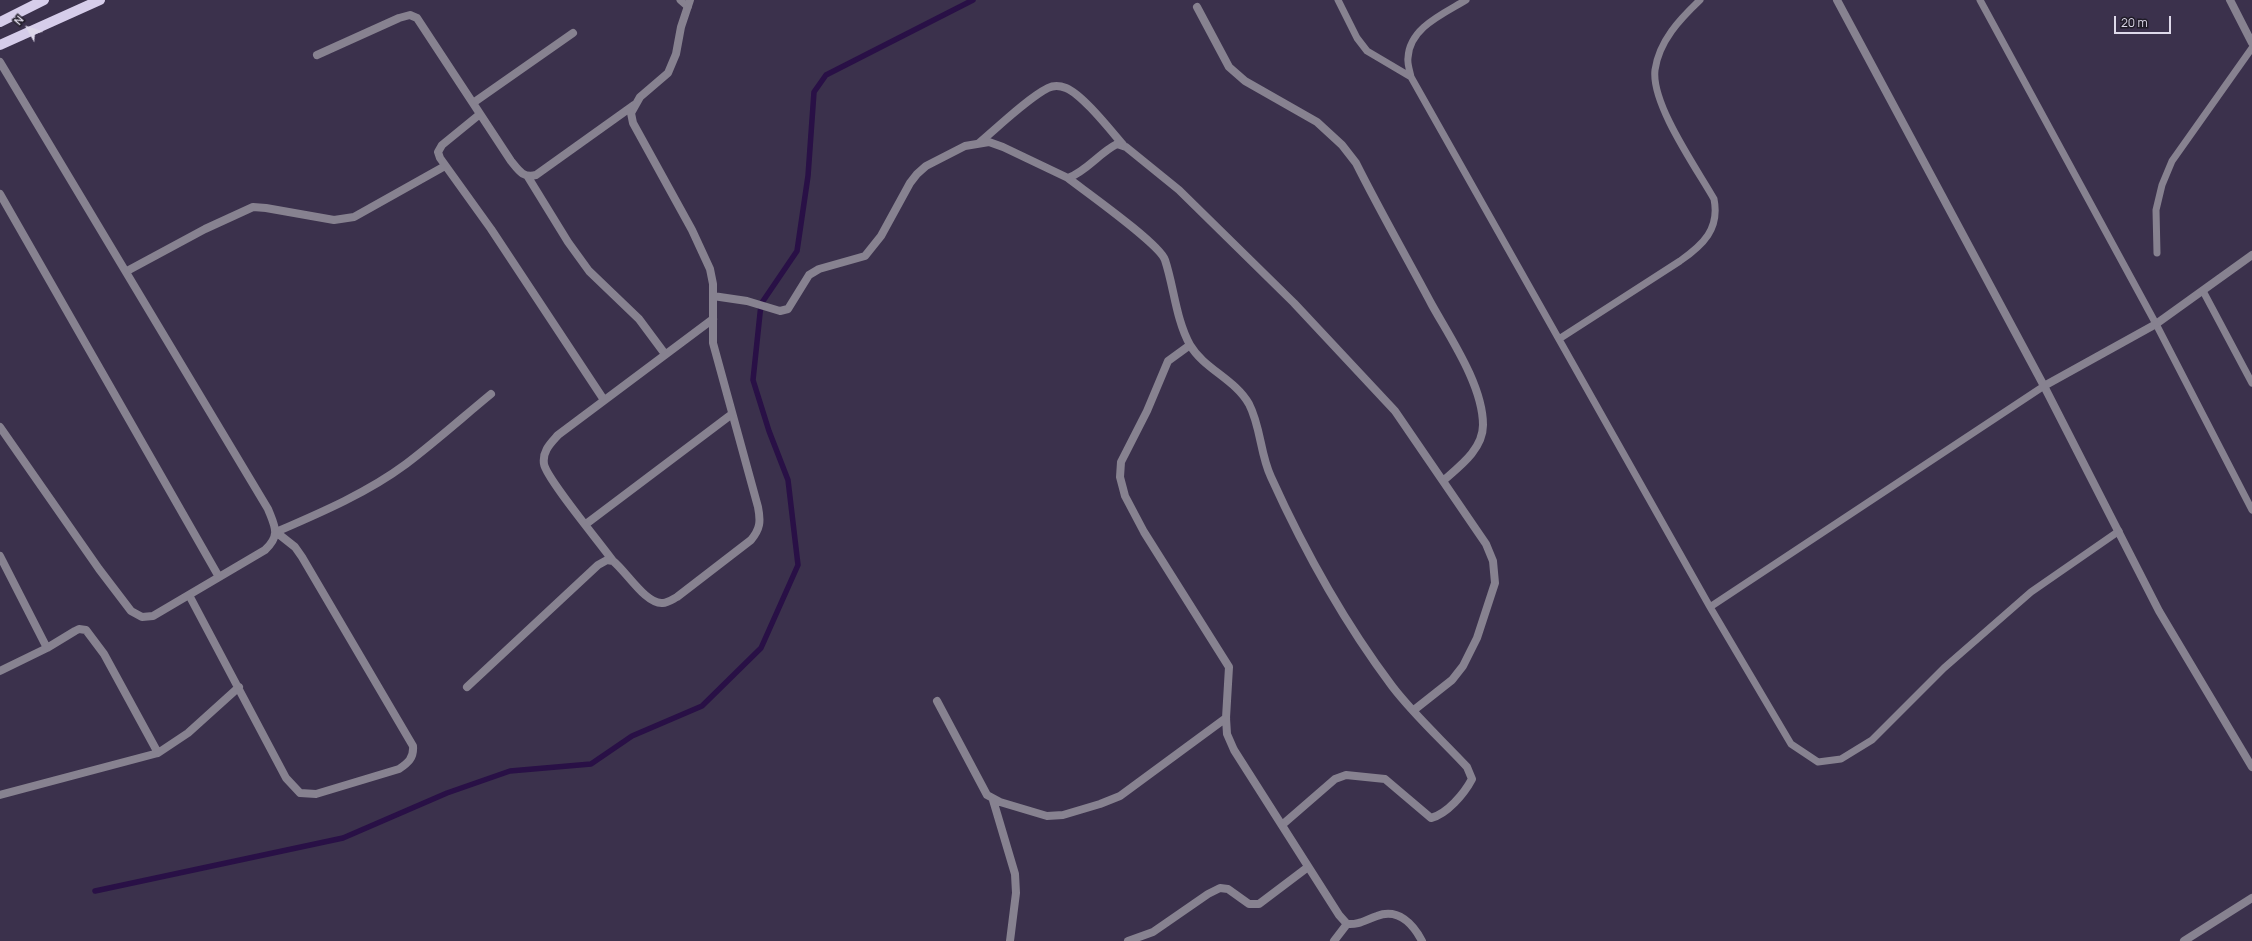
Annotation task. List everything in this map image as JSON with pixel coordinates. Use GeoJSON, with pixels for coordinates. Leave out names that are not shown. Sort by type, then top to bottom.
{"type":"FeatureCollection","features":[{"type":"Feature","properties":{"kind":"main road"},"geometry":{"type":"LineString","coordinates":[[0,22],[44,0]]}},
{"type":"Feature","properties":{"kind":"main road"},"geometry":{"type":"LineString","coordinates":[[0,45],[100,0]]}},
{"type":"Feature","properties":{"kind":"street"},"geometry":{"type":"LineString","coordinates":[[1837,0],[2044,386],[2159,611],[2252,767]]}},
{"type":"Feature","properties":{"kind":"street"},"geometry":{"type":"LineString","coordinates":[[2230,0],[2252,43]]}},
{"type":"Feature","properties":{"kind":"street"},"geometry":{"type":"LineString","coordinates":[[528,177],[536,175],[634,105],[668,73],[676,54],[681,27],[689,4]]}},
{"type":"Feature","properties":{"kind":"street"},"geometry":{"type":"LineString","coordinates":[[1196,8],[1229,67],[1252,85],[1317,122],[1342,145],[1356,163],[1466,367],[1480,404],[1483,426],[1479,443],[1469,458],[1444,480]]}},
{"type":"Feature","properties":{"kind":"street"},"geometry":{"type":"LineString","coordinates":[[317,55],[410,15],[417,18],[423,24],[511,161],[520,173],[528,177],[568,242],[589,271],[639,319],[665,354]]}},
{"type":"Feature","properties":{"kind":"street"},"geometry":{"type":"LineString","coordinates":[[473,103],[573,32]]}},
{"type":"Feature","properties":{"kind":"street"},"geometry":{"type":"LineString","coordinates":[[0,62],[127,271],[268,509],[276,532],[274,542],[265,550],[153,616],[142,617],[132,611],[99,569],[0,427]]}},
{"type":"Feature","properties":{"kind":"street"},"geometry":{"type":"LineString","coordinates":[[979,142],[1049,87],[1058,86],[1067,88],[1086,104],[1126,148],[1179,190],[1294,303],[1395,411],[1444,480],[1486,544],[1493,561],[1495,583],[1477,638],[1463,666],[1452,680],[1414,710]]}},
{"type":"Feature","properties":{"kind":"street"},"geometry":{"type":"LineString","coordinates":[[634,105],[631,113],[632,123],[692,230],[710,269],[713,296],[713,319],[713,343],[761,521],[758,532],[751,540],[683,592],[664,604],[656,603],[648,599],[613,561],[554,482],[544,465],[544,456],[547,447],[558,435],[713,319]]}},
{"type":"Feature","properties":{"kind":"street"},"geometry":{"type":"LineString","coordinates":[[480,114],[442,145],[438,152],[445,166],[496,236],[604,400]]}},
{"type":"Feature","properties":{"kind":"street"},"geometry":{"type":"LineString","coordinates":[[713,296],[747,301],[780,311],[788,309],[809,275],[819,269],[865,256],[881,236],[910,183],[926,166],[965,146],[979,142],[989,142],[1003,147],[1068,178],[1157,248],[1165,258],[1185,332],[1190,345],[1199,356],[1237,389],[1248,403],[1257,422],[1264,460],[1319,573],[1393,687],[1467,767],[1472,779],[1467,789],[1439,816],[1431,818],[1385,779],[1346,775],[1335,779],[1282,825]]}},
{"type":"Feature","properties":{"kind":"street"},"geometry":{"type":"LineString","coordinates":[[1068,178],[1075,175],[1107,149],[1117,144],[1126,148]]}},
{"type":"Feature","properties":{"kind":"street"},"geometry":{"type":"LineString","coordinates":[[127,271],[205,228],[253,208],[266,208],[334,220],[354,217],[445,166]]}},
{"type":"Feature","properties":{"kind":"street"},"geometry":{"type":"LineString","coordinates":[[0,194],[219,577]]}},
{"type":"Feature","properties":{"kind":"street"},"geometry":{"type":"LineString","coordinates":[[2044,386],[2156,324],[2252,255]]}},
{"type":"Feature","properties":{"kind":"street"},"geometry":{"type":"LineString","coordinates":[[1190,345],[1168,361],[1147,412],[1121,462],[1120,477],[1125,496],[1144,532],[1229,667],[1226,718],[1227,734],[1234,750],[1339,915],[1347,924],[1357,925],[1378,915],[1399,916],[1410,922],[1422,941]]}},
{"type":"Feature","properties":{"kind":"street"},"geometry":{"type":"LineString","coordinates":[[276,532],[329,509],[376,484],[406,464],[491,394]]}},
{"type":"Feature","properties":{"kind":"street"},"geometry":{"type":"LineString","coordinates":[[586,524],[732,414]]}},
{"type":"Feature","properties":{"kind":"street"},"geometry":{"type":"LineString","coordinates":[[189,595],[286,778],[300,793],[316,794],[399,769],[408,763],[414,754],[413,746],[296,547],[276,532]]}},
{"type":"Feature","properties":{"kind":"street"},"geometry":{"type":"LineString","coordinates":[[0,556],[47,648]]}},
{"type":"Feature","properties":{"kind":"street"},"geometry":{"type":"LineString","coordinates":[[467,687],[598,564],[607,560],[613,561]]}},
{"type":"Feature","properties":{"kind":"street"},"geometry":{"type":"LineString","coordinates":[[0,671],[47,648],[74,631],[79,629],[86,630],[104,654],[158,753]]}},
{"type":"Feature","properties":{"kind":"street"},"geometry":{"type":"LineString","coordinates":[[0,795],[158,753],[188,733],[239,687]]}},
{"type":"Feature","properties":{"kind":"street"},"geometry":{"type":"LineString","coordinates":[[937,701],[983,790],[993,800],[1015,874],[1016,893],[1010,941]]}},
{"type":"Feature","properties":{"kind":"street"},"geometry":{"type":"LineString","coordinates":[[993,800],[1048,816],[1062,815],[1100,804],[1120,796],[1226,718]]}},
{"type":"Feature","properties":{"kind":"street"},"geometry":{"type":"LineString","coordinates":[[1128,941],[1153,932],[1208,894],[1220,888],[1228,889],[1249,904],[1259,904],[1308,867]]}},
{"type":"Feature","properties":{"kind":"street"},"geometry":{"type":"LineString","coordinates":[[2184,941],[2252,898]]}},
{"type":"Feature","properties":{"kind":"street"},"geometry":{"type":"LineString","coordinates":[[1334,941],[1347,924]]}},
{"type":"Feature","properties":{"kind":"lane"},"geometry":{"type":"LineString","coordinates":[[680,0],[689,4]]}},
{"type":"Feature","properties":{"kind":"lane"},"geometry":{"type":"LineString","coordinates":[[1338,0],[1357,38],[1367,50],[1411,77]]}},
{"type":"Feature","properties":{"kind":"lane"},"geometry":{"type":"LineString","coordinates":[[1466,0],[1430,22],[1412,39],[1408,59],[1411,77],[1710,607],[1791,744],[1818,762],[1841,758],[1872,740],[1944,668],[2031,592],[2118,531]]}},
{"type":"Feature","properties":{"kind":"lane"},"geometry":{"type":"LineString","coordinates":[[1559,339],[1680,261],[1697,249],[1710,234],[1717,213],[1714,199],[1665,113],[1655,71],[1661,47],[1679,20],[1700,0]]}},
{"type":"Feature","properties":{"kind":"lane"},"geometry":{"type":"LineString","coordinates":[[1980,0],[2156,324],[2252,510]]}},
{"type":"Feature","properties":{"kind":"lane"},"geometry":{"type":"LineString","coordinates":[[2157,253],[2156,210],[2162,185],[2172,161],[2252,48]]}},
{"type":"Feature","properties":{"kind":"lane"},"geometry":{"type":"LineString","coordinates":[[2203,291],[2252,383]]}},
{"type":"Feature","properties":{"kind":"lane"},"geometry":{"type":"LineString","coordinates":[[1710,607],[2044,386]]}},
{"type":"Feature","properties":{"kind":"waterway"},"geometry":{"type":"LineString","coordinates":[[95,891],[343,838],[447,793],[510,771],[591,764],[632,736],[702,706],[761,648],[798,565],[788,480],[769,431],[753,380],[761,304],[797,251],[808,176],[814,92],[826,75],[973,0]]}}]}
